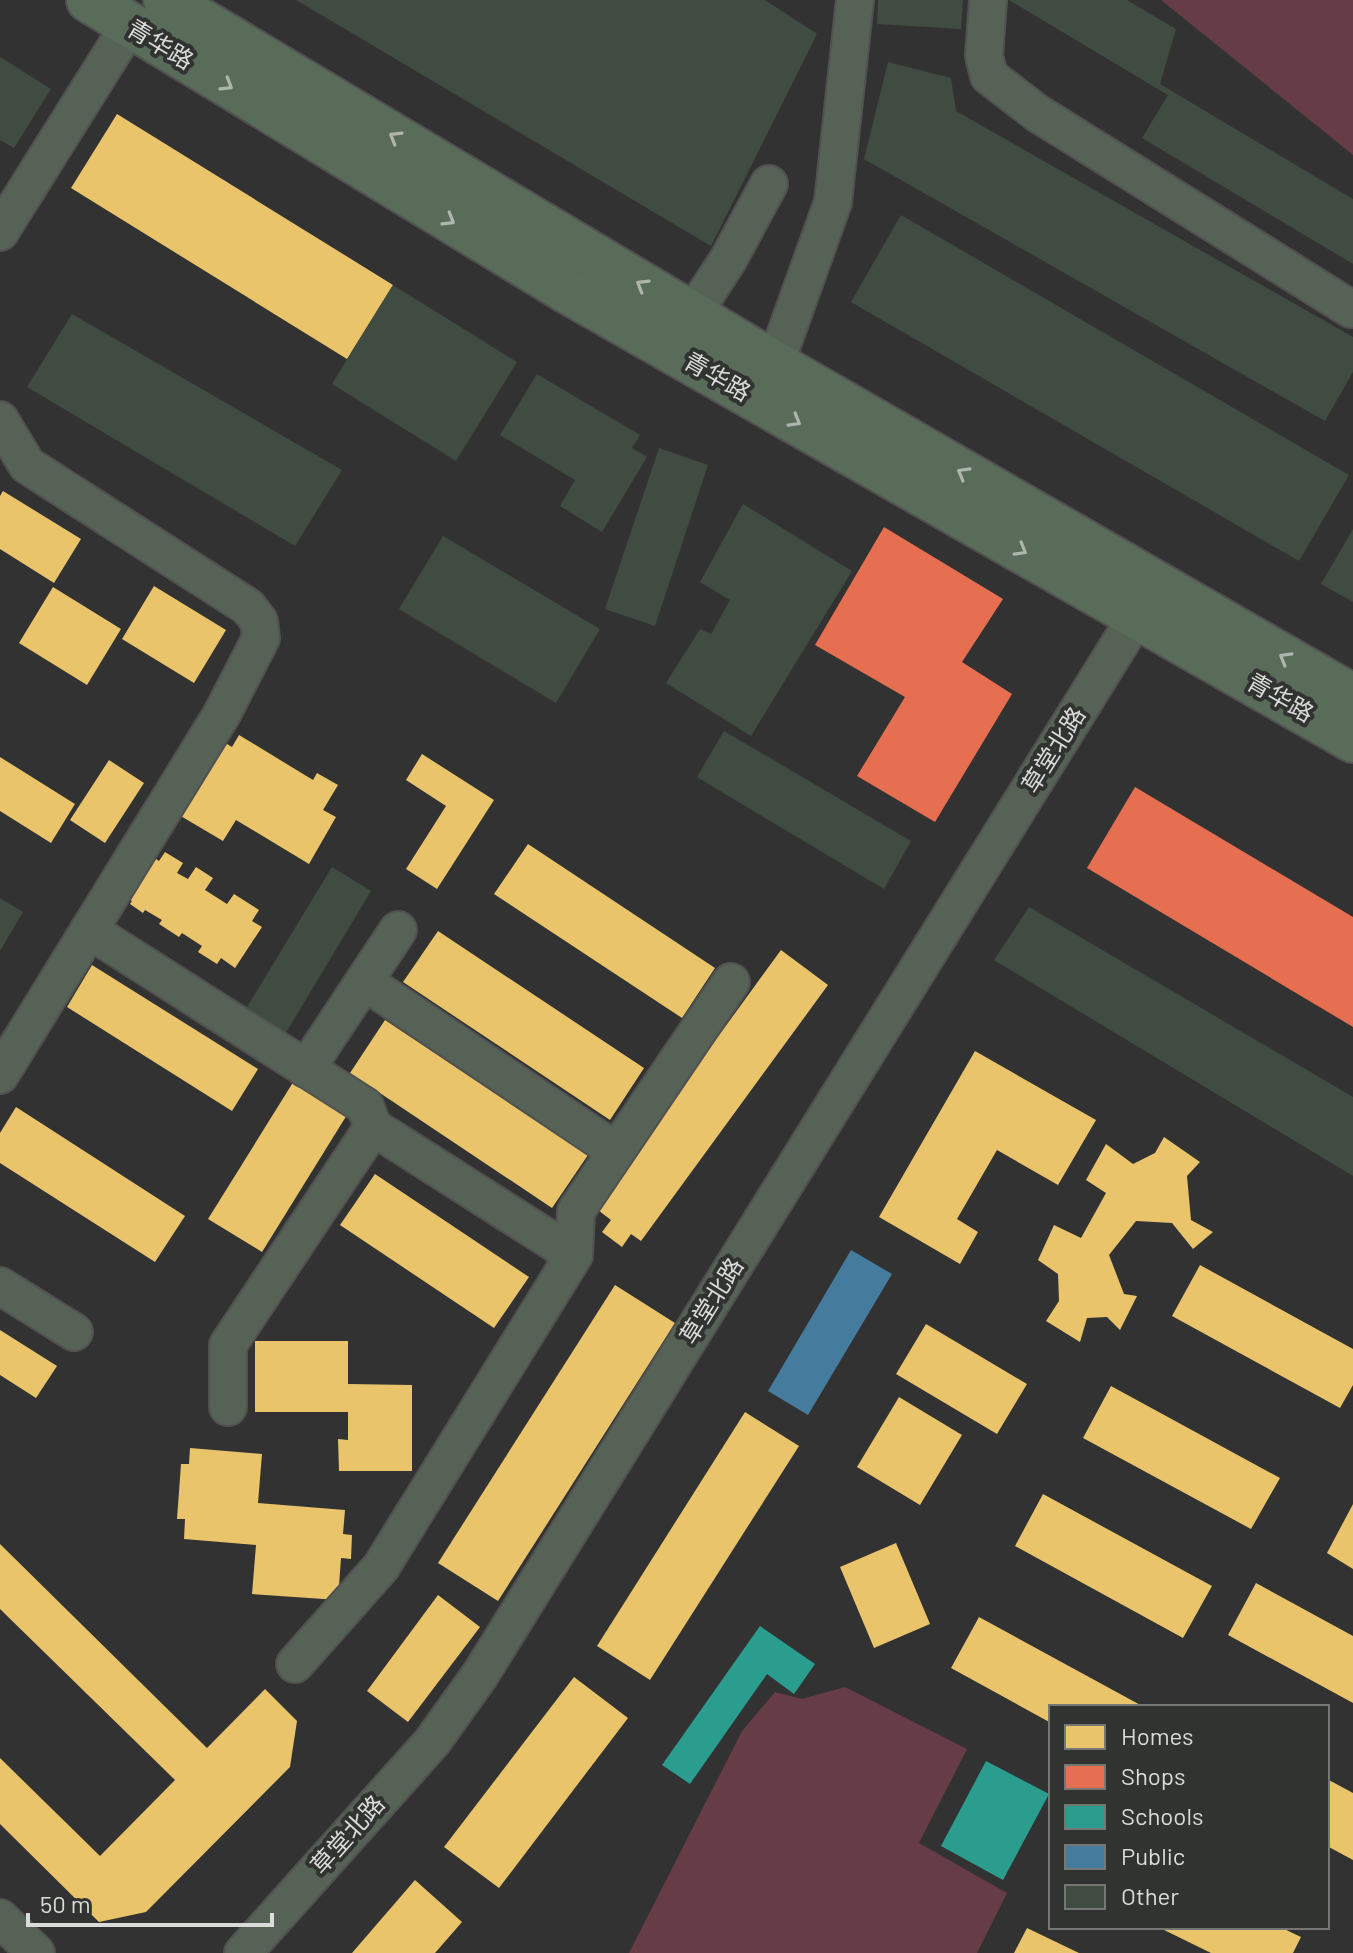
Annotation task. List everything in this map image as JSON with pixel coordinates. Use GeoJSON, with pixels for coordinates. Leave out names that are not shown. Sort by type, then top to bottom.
{"type":"FeatureCollection","features":[{"type":"Feature","properties":{"kind":"main road","name":"青华路"},"geometry":{"type":"LineString","coordinates":[[89,0],[569,292],[1353,740]]}},
{"type":"Feature","properties":{"kind":"main road","name":"青华路"},"geometry":{"type":"LineString","coordinates":[[166,0],[775,364],[1353,697]]}},
{"type":"Feature","properties":{"kind":"street"},"geometry":{"type":"LineString","coordinates":[[775,364],[833,202],[855,0]]}},
{"type":"Feature","properties":{"kind":"street"},"geometry":{"type":"LineString","coordinates":[[988,0],[984,56],[989,76],[1037,113],[1351,309]]}},
{"type":"Feature","properties":{"kind":"street"},"geometry":{"type":"LineString","coordinates":[[0,232],[129,26]]}},
{"type":"Feature","properties":{"kind":"street"},"geometry":{"type":"LineString","coordinates":[[692,315],[728,260],[769,184]]}},
{"type":"Feature","properties":{"kind":"street"},"geometry":{"type":"LineString","coordinates":[[0,1075],[222,714],[261,638],[259,621],[248,607],[27,465],[4,442]]}},
{"type":"Feature","properties":{"kind":"street","name":"草堂北路"},"geometry":{"type":"LineString","coordinates":[[243,1953],[432,1742],[480,1675],[1137,616]]}},
{"type":"Feature","properties":{"kind":"street"},"geometry":{"type":"LineString","coordinates":[[89,930],[365,1106],[373,1127],[574,1255]]}},
{"type":"Feature","properties":{"kind":"street"},"geometry":{"type":"LineString","coordinates":[[306,1069],[398,930]]}},
{"type":"Feature","properties":{"kind":"street"},"geometry":{"type":"LineString","coordinates":[[365,982],[616,1151]]}},
{"type":"Feature","properties":{"kind":"street"},"geometry":{"type":"LineString","coordinates":[[295,1664],[381,1567],[574,1255],[576,1211],[731,982]]}},
{"type":"Feature","properties":{"kind":"street"},"geometry":{"type":"LineString","coordinates":[[228,1407],[228,1345],[373,1127]]}},
{"type":"Feature","properties":{"kind":"street"},"geometry":{"type":"LineString","coordinates":[[0,1286],[74,1332]]}},
{"type":"Feature","properties":{"kind":"street"},"geometry":{"type":"LineString","coordinates":[[0,1918],[36,1953]]}},
{"type":"Feature","properties":{"kind":"shaded area"},"geometry":{"type":"Polygon","coordinates":[[[1161,0],[1353,0],[1353,155],[1161,0]]]}},
{"type":"Feature","properties":{"kind":"shaded area"},"geometry":{"type":"Polygon","coordinates":[[[845,1687],[967,1749],[919,1843],[1007,1893],[977,1953],[629,1953],[742,1731],[775,1692],[802,1699],[845,1687]]]}},
{"type":"Feature","properties":{"kind":"building: Homes"},"geometry":{"type":"Polygon","coordinates":[[[117,114],[393,285],[347,359],[71,188],[117,114]]]}},
{"type":"Feature","properties":{"kind":"building: Homes"},"geometry":{"type":"Polygon","coordinates":[[[3,491],[81,539],[54,583],[0,549],[0,496],[3,491]]]}},
{"type":"Feature","properties":{"kind":"building: Homes"},"geometry":{"type":"Polygon","coordinates":[[[154,586],[226,630],[194,683],[122,639],[154,586]]]}},
{"type":"Feature","properties":{"kind":"building: Homes"},"geometry":{"type":"Polygon","coordinates":[[[53,587],[121,629],[87,685],[19,643],[53,587]]]}},
{"type":"Feature","properties":{"kind":"building: Homes"},"geometry":{"type":"Polygon","coordinates":[[[239,735],[313,780],[317,773],[338,785],[323,810],[336,817],[309,864],[236,820],[223,841],[179,815],[222,741],[232,747],[239,735]]]}},
{"type":"Feature","properties":{"kind":"building: Homes"},"geometry":{"type":"Polygon","coordinates":[[[422,754],[494,800],[437,889],[406,869],[446,806],[406,780],[422,754]]]}},
{"type":"Feature","properties":{"kind":"building: Homes"},"geometry":{"type":"Polygon","coordinates":[[[0,757],[75,804],[51,843],[0,811],[0,757]]]}},
{"type":"Feature","properties":{"kind":"building: Homes"},"geometry":{"type":"Polygon","coordinates":[[[109,760],[144,783],[105,843],[70,820],[109,760]]]}},
{"type":"Feature","properties":{"kind":"building: Homes"},"geometry":{"type":"Polygon","coordinates":[[[528,844],[715,968],[682,1018],[494,894],[528,844]]]}},
{"type":"Feature","properties":{"kind":"building: Homes"},"geometry":{"type":"Polygon","coordinates":[[[165,852],[183,863],[177,873],[188,879],[196,867],[213,878],[205,890],[227,904],[234,894],[259,910],[252,921],[262,927],[235,968],[221,958],[217,964],[198,952],[202,946],[182,933],[179,937],[159,924],[162,920],[145,910],[143,913],[121,894],[147,853],[159,861],[165,852]]]}},
{"type":"Feature","properties":{"kind":"building: Homes"},"geometry":{"type":"Polygon","coordinates":[[[438,931],[644,1068],[610,1120],[403,982],[438,931]]]}},
{"type":"Feature","properties":{"kind":"building: Homes"},"geometry":{"type":"Polygon","coordinates":[[[781,950],[828,985],[641,1241],[631,1234],[622,1247],[602,1232],[611,1220],[594,1207],[781,950]]]}},
{"type":"Feature","properties":{"kind":"building: Homes"},"geometry":{"type":"Polygon","coordinates":[[[92,965],[258,1069],[232,1111],[67,1007],[92,965]]]}},
{"type":"Feature","properties":{"kind":"building: Homes"},"geometry":{"type":"Polygon","coordinates":[[[385,1020],[588,1155],[552,1208],[350,1073],[385,1020]]]}},
{"type":"Feature","properties":{"kind":"building: Homes"},"geometry":{"type":"Polygon","coordinates":[[[975,1051],[1096,1120],[1058,1185],[997,1150],[957,1219],[978,1232],[960,1264],[879,1217],[975,1051]]]}},
{"type":"Feature","properties":{"kind":"building: Homes"},"geometry":{"type":"Polygon","coordinates":[[[297,1076],[350,1110],[262,1252],[208,1219],[297,1076]]]}},
{"type":"Feature","properties":{"kind":"building: Homes"},"geometry":{"type":"Polygon","coordinates":[[[16,1107],[185,1216],[155,1262],[0,1163],[0,1133],[16,1107]]]}},
{"type":"Feature","properties":{"kind":"building: Homes"},"geometry":{"type":"Polygon","coordinates":[[[1164,1137],[1200,1162],[1187,1176],[1191,1220],[1213,1232],[1193,1249],[1172,1223],[1136,1221],[1109,1255],[1124,1294],[1137,1296],[1120,1330],[1107,1317],[1087,1318],[1080,1342],[1046,1321],[1059,1301],[1058,1274],[1038,1260],[1054,1225],[1081,1238],[1106,1193],[1086,1180],[1106,1144],[1133,1164],[1155,1153],[1164,1137]]]}},
{"type":"Feature","properties":{"kind":"building: Homes"},"geometry":{"type":"Polygon","coordinates":[[[375,1174],[529,1277],[494,1328],[340,1225],[375,1174]]]}},
{"type":"Feature","properties":{"kind":"building: Homes"},"geometry":{"type":"Polygon","coordinates":[[[1200,1265],[1353,1349],[1353,1385],[1340,1408],[1172,1316],[1200,1265]]]}},
{"type":"Feature","properties":{"kind":"building: Homes"},"geometry":{"type":"Polygon","coordinates":[[[615,1285],[675,1323],[498,1601],[438,1563],[615,1285]]]}},
{"type":"Feature","properties":{"kind":"building: Homes"},"geometry":{"type":"Polygon","coordinates":[[[926,1324],[1027,1384],[997,1434],[896,1374],[926,1324]]]}},
{"type":"Feature","properties":{"kind":"building: Homes"},"geometry":{"type":"Polygon","coordinates":[[[0,1330],[57,1366],[36,1398],[0,1375],[0,1330]]]}},
{"type":"Feature","properties":{"kind":"building: Homes"},"geometry":{"type":"Polygon","coordinates":[[[255,1341],[348,1341],[348,1384],[412,1385],[412,1471],[339,1471],[338,1439],[348,1440],[348,1412],[255,1412],[255,1341]]]}},
{"type":"Feature","properties":{"kind":"building: Homes"},"geometry":{"type":"Polygon","coordinates":[[[1111,1386],[1280,1478],[1251,1529],[1083,1438],[1111,1386]]]}},
{"type":"Feature","properties":{"kind":"building: Homes"},"geometry":{"type":"Polygon","coordinates":[[[899,1397],[962,1435],[920,1505],[857,1467],[899,1397]]]}},
{"type":"Feature","properties":{"kind":"building: Homes"},"geometry":{"type":"Polygon","coordinates":[[[745,1412],[799,1446],[650,1680],[597,1646],[745,1412]]]}},
{"type":"Feature","properties":{"kind":"building: Homes"},"geometry":{"type":"Polygon","coordinates":[[[190,1448],[262,1454],[258,1503],[345,1510],[343,1534],[352,1535],[351,1559],[341,1558],[338,1600],[252,1594],[256,1545],[184,1539],[185,1519],[177,1519],[181,1464],[189,1464],[190,1448]]]}},
{"type":"Feature","properties":{"kind":"building: Homes"},"geometry":{"type":"Polygon","coordinates":[[[1043,1494],[1212,1586],[1183,1638],[1015,1546],[1043,1494]]]}},
{"type":"Feature","properties":{"kind":"building: Homes"},"geometry":{"type":"Polygon","coordinates":[[[1353,1504],[1353,1569],[1327,1553],[1353,1504]]]}},
{"type":"Feature","properties":{"kind":"building: Homes"},"geometry":{"type":"Polygon","coordinates":[[[896,1543],[930,1624],[874,1648],[840,1567],[896,1543]]]}},
{"type":"Feature","properties":{"kind":"building: Homes"},"geometry":{"type":"Polygon","coordinates":[[[0,1544],[207,1748],[265,1689],[297,1721],[290,1767],[146,1912],[99,1922],[0,1824],[0,1758],[100,1856],[175,1780],[0,1609],[0,1544]]]}},
{"type":"Feature","properties":{"kind":"building: Homes"},"geometry":{"type":"Polygon","coordinates":[[[1256,1583],[1353,1636],[1353,1703],[1228,1635],[1256,1583]]]}},
{"type":"Feature","properties":{"kind":"building: Homes"},"geometry":{"type":"Polygon","coordinates":[[[438,1595],[480,1627],[408,1722],[367,1691],[438,1595]]]}},
{"type":"Feature","properties":{"kind":"building: Homes"},"geometry":{"type":"Polygon","coordinates":[[[979,1617],[1140,1705],[1049,1705],[1049,1722],[951,1668],[979,1617]]]}},
{"type":"Feature","properties":{"kind":"building: Homes"},"geometry":{"type":"Polygon","coordinates":[[[574,1677],[628,1718],[499,1888],[444,1847],[574,1677]]]}},
{"type":"Feature","properties":{"kind":"building: Homes"},"geometry":{"type":"Polygon","coordinates":[[[1329,1780],[1353,1793],[1353,1860],[1329,1847],[1329,1780]]]}},
{"type":"Feature","properties":{"kind":"building: Homes"},"geometry":{"type":"Polygon","coordinates":[[[415,1880],[462,1922],[435,1953],[352,1953],[415,1880]]]}},
{"type":"Feature","properties":{"kind":"building: Homes"},"geometry":{"type":"Polygon","coordinates":[[[1027,1928],[1079,1953],[1014,1953],[1027,1928]]]}},
{"type":"Feature","properties":{"kind":"building: Homes"},"geometry":{"type":"Polygon","coordinates":[[[1162,1929],[1284,1929],[1301,1937],[1293,1953],[1211,1953],[1162,1929]]]}},
{"type":"Feature","properties":{"kind":"building: Shops"},"geometry":{"type":"Polygon","coordinates":[[[884,527],[1003,599],[962,662],[1012,694],[935,822],[857,776],[905,697],[815,645],[884,527]]]}},
{"type":"Feature","properties":{"kind":"building: Shops"},"geometry":{"type":"Polygon","coordinates":[[[1135,787],[1353,917],[1353,1027],[1087,868],[1135,787]]]}},
{"type":"Feature","properties":{"kind":"building: Schools"},"geometry":{"type":"Polygon","coordinates":[[[760,1626],[815,1664],[794,1694],[767,1674],[690,1784],[662,1765],[760,1626]]]}},
{"type":"Feature","properties":{"kind":"building: Schools"},"geometry":{"type":"Polygon","coordinates":[[[986,1761],[1049,1794],[1003,1880],[941,1846],[986,1761]]]}},
{"type":"Feature","properties":{"kind":"building: Public"},"geometry":{"type":"Polygon","coordinates":[[[851,1250],[892,1274],[808,1415],[768,1391],[851,1250]]]}},
{"type":"Feature","properties":{"kind":"building: Other"},"geometry":{"type":"Polygon","coordinates":[[[296,0],[765,0],[817,34],[711,246],[296,0]]]}},
{"type":"Feature","properties":{"kind":"building: Other"},"geometry":{"type":"Polygon","coordinates":[[[878,0],[963,0],[961,29],[877,24],[878,0]]]}},
{"type":"Feature","properties":{"kind":"building: Other"},"geometry":{"type":"Polygon","coordinates":[[[1009,0],[1127,0],[1176,29],[1160,84],[1353,199],[1353,264],[1142,138],[1168,95],[1009,0]]]}},
{"type":"Feature","properties":{"kind":"building: Other"},"geometry":{"type":"Polygon","coordinates":[[[0,57],[51,89],[14,148],[0,140],[0,57]]]}},
{"type":"Feature","properties":{"kind":"building: Other"},"geometry":{"type":"Polygon","coordinates":[[[888,62],[951,78],[956,111],[1353,337],[1353,372],[1325,421],[864,159],[888,62]]]}},
{"type":"Feature","properties":{"kind":"building: Other"},"geometry":{"type":"Polygon","coordinates":[[[901,215],[1349,475],[1299,561],[851,302],[901,215]]]}},
{"type":"Feature","properties":{"kind":"building: Other"},"geometry":{"type":"Polygon","coordinates":[[[393,285],[517,362],[456,461],[332,384],[393,285]]]}},
{"type":"Feature","properties":{"kind":"building: Other"},"geometry":{"type":"Polygon","coordinates":[[[72,314],[342,470],[295,546],[27,387],[72,314]]]}},
{"type":"Feature","properties":{"kind":"building: Other"},"geometry":{"type":"Polygon","coordinates":[[[537,374],[640,435],[632,448],[647,457],[602,532],[560,506],[575,480],[500,435],[537,374]]]}},
{"type":"Feature","properties":{"kind":"building: Other"},"geometry":{"type":"Polygon","coordinates":[[[659,448],[708,465],[655,626],[605,609],[659,448]]]}},
{"type":"Feature","properties":{"kind":"building: Other"},"geometry":{"type":"Polygon","coordinates":[[[743,504],[852,571],[751,736],[666,683],[700,629],[711,634],[730,600],[700,582],[743,504]]]}},
{"type":"Feature","properties":{"kind":"building: Other"},"geometry":{"type":"Polygon","coordinates":[[[1353,529],[1353,602],[1321,584],[1353,529]]]}},
{"type":"Feature","properties":{"kind":"building: Other"},"geometry":{"type":"Polygon","coordinates":[[[443,536],[600,629],[556,703],[399,609],[443,536]]]}},
{"type":"Feature","properties":{"kind":"building: Other"},"geometry":{"type":"Polygon","coordinates":[[[724,731],[911,841],[884,889],[697,777],[724,731]]]}},
{"type":"Feature","properties":{"kind":"building: Other"},"geometry":{"type":"Polygon","coordinates":[[[332,867],[371,891],[284,1036],[244,1012],[332,867]]]}},
{"type":"Feature","properties":{"kind":"building: Other"},"geometry":{"type":"Polygon","coordinates":[[[0,898],[23,912],[0,951],[0,898]]]}},
{"type":"Feature","properties":{"kind":"building: Other"},"geometry":{"type":"Polygon","coordinates":[[[1029,907],[1353,1097],[1353,1176],[994,960],[1029,907]]]}}]}
